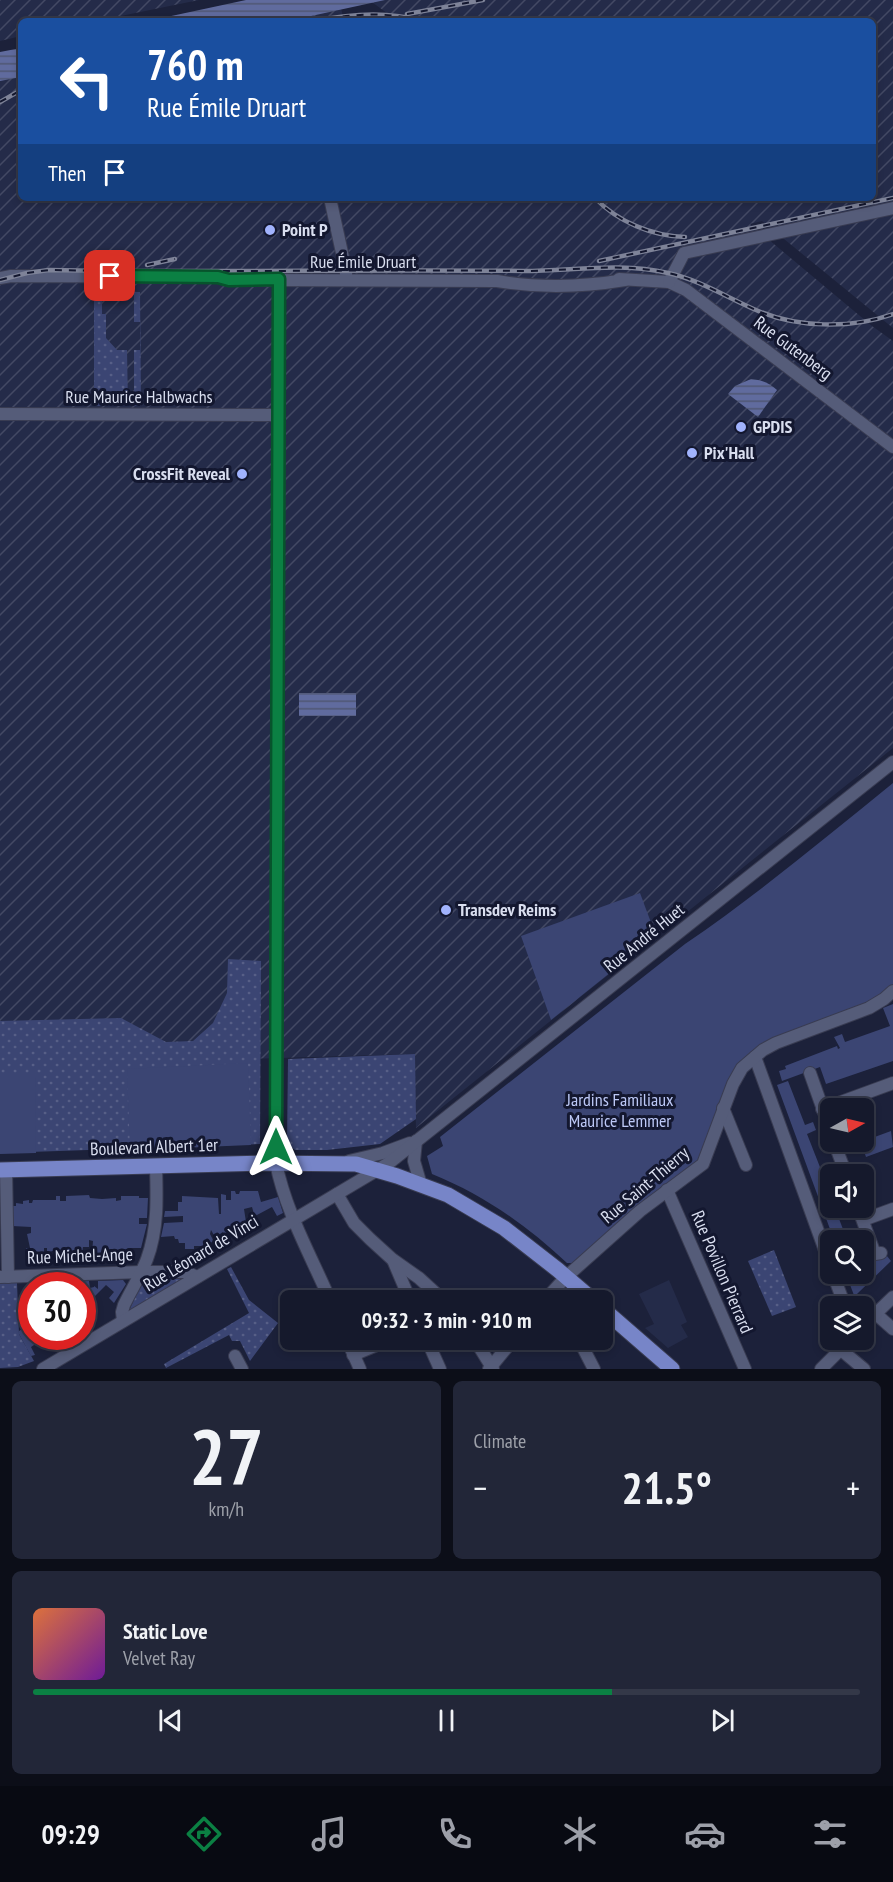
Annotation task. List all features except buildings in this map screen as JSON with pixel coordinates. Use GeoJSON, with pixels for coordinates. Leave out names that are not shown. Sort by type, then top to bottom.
{"type":"FeatureCollection","features":[{"type":"Feature","properties":{"kind":"main road","name":"Boulevard Albert 1er"},"geometry":{"type":"LineString","coordinates":[[3,1170],[276,1163],[342,1163],[378,1170],[448,1195],[504,1228],[570,1273],[584,1290]]}},
{"type":"Feature","properties":{"kind":"main road"},"geometry":{"type":"LineString","coordinates":[[613,1318],[672,1369]]}},
{"type":"Feature","properties":{"kind":"street"},"geometry":{"type":"LineString","coordinates":[[331,201],[346,280]]}},
{"type":"Feature","properties":{"kind":"street"},"geometry":{"type":"LineString","coordinates":[[669,282],[684,253],[893,208]]}},
{"type":"Feature","properties":{"kind":"street"},"geometry":{"type":"LineString","coordinates":[[279,279],[276,1163],[294,1219],[326,1290]]}},
{"type":"Feature","properties":{"kind":"street","name":"Rue Émile Druart"},"geometry":{"type":"LineString","coordinates":[[0,280],[218,284],[229,280],[279,279],[497,281],[517,284],[572,285],[624,280],[669,282]]}},
{"type":"Feature","properties":{"kind":"street","name":"Rue Gutenberg"},"geometry":{"type":"LineString","coordinates":[[669,282],[702,301],[893,447]]}},
{"type":"Feature","properties":{"kind":"street","name":"Rue Maurice Halbwachs"},"geometry":{"type":"LineString","coordinates":[[0,414],[278,415]]}},
{"type":"Feature","properties":{"kind":"street","name":"Rue André Huet"},"geometry":{"type":"LineString","coordinates":[[378,1170],[893,762]]}},
{"type":"Feature","properties":{"kind":"street","name":"Rue Saint-Thierry"},"geometry":{"type":"LineString","coordinates":[[560,1290],[570,1273],[640,1211],[703,1164],[723,1108],[742,1068],[776,1043],[869,1008],[893,991]]}},
{"type":"Feature","properties":{"kind":"street"},"geometry":{"type":"LineString","coordinates":[[755,1057],[820,1237]]}},
{"type":"Feature","properties":{"kind":"street"},"geometry":{"type":"LineString","coordinates":[[810,1073],[820,1103]]}},
{"type":"Feature","properties":{"kind":"street"},"geometry":{"type":"LineString","coordinates":[[852,1098],[893,1083]]}},
{"type":"Feature","properties":{"kind":"street"},"geometry":{"type":"LineString","coordinates":[[723,1108],[746,1165]]}},
{"type":"Feature","properties":{"kind":"street"},"geometry":{"type":"LineString","coordinates":[[342,1163],[383,1153],[416,1141],[414,1161],[421,1185]]}},
{"type":"Feature","properties":{"kind":"street"},"geometry":{"type":"LineString","coordinates":[[123,1321],[124,1305],[147,1260],[157,1219],[156,1167]]}},
{"type":"Feature","properties":{"kind":"street"},"geometry":{"type":"LineString","coordinates":[[3,1170],[4,1277]]}},
{"type":"Feature","properties":{"kind":"street","name":"Rue Léonard de Vinci"},"geometry":{"type":"LineString","coordinates":[[43,1369],[378,1170]]}},
{"type":"Feature","properties":{"kind":"street","name":"Rue Povillon Pierrard"},"geometry":{"type":"LineString","coordinates":[[667,1190],[744,1369]]}},
{"type":"Feature","properties":{"kind":"street"},"geometry":{"type":"LineString","coordinates":[[337,1194],[354,1223],[392,1259],[432,1290]]}},
{"type":"Feature","properties":{"kind":"street"},"geometry":{"type":"LineString","coordinates":[[881,1253],[875,1254],[863,1220],[893,1209]]}},
{"type":"Feature","properties":{"kind":"street"},"geometry":{"type":"LineString","coordinates":[[392,1259],[406,1290]]}},
{"type":"Feature","properties":{"kind":"street","name":"Rue Michel-Ange"},"geometry":{"type":"LineString","coordinates":[[4,1277],[141,1272],[186,1272],[197,1277]]}},
{"type":"Feature","properties":{"kind":"street"},"geometry":{"type":"LineString","coordinates":[[893,1297],[876,1314],[893,1329]]}},
{"type":"Feature","properties":{"kind":"street"},"geometry":{"type":"LineString","coordinates":[[351,1350],[360,1369]]}},
{"type":"Feature","properties":{"kind":"street"},"geometry":{"type":"LineString","coordinates":[[353,1354],[363,1350]]}},
{"type":"Feature","properties":{"kind":"street"},"geometry":{"type":"LineString","coordinates":[[431,1350],[440,1369]]}},
{"type":"Feature","properties":{"kind":"street"},"geometry":{"type":"LineString","coordinates":[[481,1350],[491,1368],[505,1350]]}},
{"type":"Feature","properties":{"kind":"street"},"geometry":{"type":"LineString","coordinates":[[584,1350],[594,1369]]}},
{"type":"Feature","properties":{"kind":"street"},"geometry":{"type":"LineString","coordinates":[[821,1369],[839,1350]]}},
{"type":"Feature","properties":{"kind":"street"},"geometry":{"type":"LineString","coordinates":[[850,1350],[864,1369]]}},
{"type":"Feature","properties":{"kind":"street"},"geometry":{"type":"LineString","coordinates":[[235,1356],[242,1369]]}},
{"type":"Feature","properties":{"kind":"shaded area"},"geometry":{"type":"Polygon","coordinates":[[[0,0],[199,0],[111,18],[18,18],[18,37],[0,41],[0,0]]]}},
{"type":"Feature","properties":{"kind":"shaded area"},"geometry":{"type":"Polygon","coordinates":[[[246,0],[385,0],[302,18],[162,18],[246,0]]]}},
{"type":"Feature","properties":{"kind":"shaded area"},"geometry":{"type":"Polygon","coordinates":[[[305,0],[339,0],[343,17],[372,18],[220,18],[305,0]]]}},
{"type":"Feature","properties":{"kind":"shaded area"},"geometry":{"type":"Polygon","coordinates":[[[369,0],[893,0],[893,328],[762,221],[750,224],[893,341],[893,748],[416,1128],[414,1054],[0,1066],[0,65],[18,61],[18,201],[876,201],[876,18],[394,18],[369,0]]]}},
{"type":"Feature","properties":{"kind":"shaded area"},"geometry":{"type":"Polygon","coordinates":[[[18,49],[18,78],[0,81],[0,52],[18,49]]]}},
{"type":"Feature","properties":{"kind":"shaded area"},"geometry":{"type":"Polygon","coordinates":[[[751,379],[765,382],[777,390],[758,417],[728,394],[735,386],[751,379]]]}},
{"type":"Feature","properties":{"kind":"shaded area"},"geometry":{"type":"Polygon","coordinates":[[[299,693],[356,693],[356,716],[299,716],[299,693]]]}},
{"type":"Feature","properties":{"kind":"shaded area"},"geometry":{"type":"Polygon","coordinates":[[[669,1280],[687,1322],[681,1325],[688,1337],[668,1348],[645,1328],[654,1324],[639,1294],[669,1280]]]}},
{"type":"Feature","properties":{"kind":"green space"},"geometry":{"type":"Polygon","coordinates":[[[94,291],[140,292],[141,406],[134,406],[134,350],[140,350],[140,322],[134,322],[134,295],[102,295],[102,314],[106,314],[106,338],[117,350],[127,350],[128,406],[94,406],[94,291]]]}},
{"type":"Feature","properties":{"kind":"green space","name":"Jardins Familiaux Maurice Lemmer"},"geometry":{"type":"Polygon","coordinates":[[[893,783],[893,986],[878,999],[737,1066],[727,1082],[700,1159],[688,1172],[622,1219],[573,1263],[567,1263],[536,1236],[487,1201],[432,1174],[427,1156],[443,1146],[440,1137],[685,944],[790,866],[893,783]]]}},
{"type":"Feature","properties":{"kind":"green space"},"geometry":{"type":"Polygon","coordinates":[[[640,893],[656,936],[551,1020],[521,936],[640,893]]]}},
{"type":"Feature","properties":{"kind":"green space"},"geometry":{"type":"Polygon","coordinates":[[[228,959],[261,961],[260,1144],[0,1153],[0,1021],[121,1018],[166,1042],[193,1041],[213,1023],[227,993],[228,959]]]}},
{"type":"Feature","properties":{"kind":"green space"},"geometry":{"type":"Polygon","coordinates":[[[893,1004],[893,1061],[826,1084],[820,1067],[782,1081],[779,1071],[786,1069],[785,1066],[837,1046],[838,1049],[840,1048],[834,1037],[842,1034],[845,1042],[890,1026],[883,1008],[893,1004]]]}},
{"type":"Feature","properties":{"kind":"green space"},"geometry":{"type":"Polygon","coordinates":[[[415,1054],[416,1119],[380,1144],[327,1150],[295,1150],[287,1144],[288,1059],[415,1054]]]}},
{"type":"Feature","properties":{"kind":"green space"},"geometry":{"type":"Polygon","coordinates":[[[248,1063],[251,1145],[130,1150],[127,1069],[248,1063]]]}},
{"type":"Feature","properties":{"kind":"green space"},"geometry":{"type":"Polygon","coordinates":[[[0,1075],[35,1075],[36,1153],[0,1154],[0,1075]]]}},
{"type":"Feature","properties":{"kind":"green space"},"geometry":{"type":"Polygon","coordinates":[[[788,1081],[805,1125],[813,1122],[816,1130],[807,1134],[820,1167],[820,1202],[777,1085],[788,1081]]]}},
{"type":"Feature","properties":{"kind":"green space"},"geometry":{"type":"Polygon","coordinates":[[[891,1131],[893,1147],[866,1157],[864,1152],[874,1152],[874,1137],[891,1131]]]}},
{"type":"Feature","properties":{"kind":"green space"},"geometry":{"type":"Polygon","coordinates":[[[231,1191],[239,1194],[240,1191],[258,1191],[261,1202],[278,1197],[283,1213],[277,1216],[272,1207],[257,1215],[254,1214],[252,1207],[244,1209],[246,1222],[215,1237],[211,1230],[210,1234],[214,1242],[194,1246],[194,1249],[185,1249],[185,1243],[179,1243],[174,1236],[161,1237],[164,1223],[183,1222],[183,1216],[164,1217],[165,1211],[178,1211],[178,1202],[182,1202],[182,1196],[218,1198],[219,1214],[221,1214],[221,1194],[226,1195],[226,1200],[231,1200],[231,1191]]]}},
{"type":"Feature","properties":{"kind":"green space"},"geometry":{"type":"Polygon","coordinates":[[[89,1195],[90,1198],[116,1198],[116,1201],[121,1200],[121,1196],[148,1198],[147,1218],[139,1218],[139,1224],[147,1224],[141,1248],[128,1248],[119,1254],[111,1251],[107,1254],[106,1250],[102,1250],[102,1254],[92,1254],[93,1241],[89,1240],[89,1247],[83,1247],[82,1253],[64,1253],[64,1249],[47,1252],[47,1248],[44,1248],[44,1258],[26,1258],[26,1248],[30,1248],[27,1234],[31,1233],[31,1227],[12,1226],[12,1206],[29,1200],[29,1203],[32,1203],[33,1200],[56,1200],[56,1196],[60,1196],[60,1201],[66,1201],[66,1196],[89,1195]]]}},
{"type":"Feature","properties":{"kind":"green space"},"geometry":{"type":"Polygon","coordinates":[[[826,1218],[839,1218],[843,1230],[830,1230],[826,1218]]]}},
{"type":"Feature","properties":{"kind":"green space"},"geometry":{"type":"Polygon","coordinates":[[[774,1250],[796,1307],[772,1316],[748,1261],[774,1250]]]}},
{"type":"Feature","properties":{"kind":"green space"},"geometry":{"type":"Polygon","coordinates":[[[887,1256],[891,1261],[874,1278],[874,1261],[887,1256]]]}},
{"type":"Feature","properties":{"kind":"green space"},"geometry":{"type":"Polygon","coordinates":[[[231,1267],[249,1300],[278,1323],[250,1361],[240,1341],[232,1341],[229,1335],[166,1368],[164,1364],[249,1313],[227,1269],[231,1267]]]}},
{"type":"Feature","properties":{"kind":"green space"},"geometry":{"type":"Polygon","coordinates":[[[144,1276],[184,1278],[129,1311],[144,1276]]]}},
{"type":"Feature","properties":{"kind":"green space"},"geometry":{"type":"Polygon","coordinates":[[[123,1280],[126,1284],[114,1303],[109,1298],[114,1292],[106,1285],[96,1295],[98,1281],[123,1280]]]}},
{"type":"Feature","properties":{"kind":"green space"},"geometry":{"type":"Polygon","coordinates":[[[0,1283],[17,1283],[18,1350],[28,1350],[34,1361],[18,1367],[0,1368],[0,1283]]]}},
{"type":"Feature","properties":{"kind":"green space"},"geometry":{"type":"Polygon","coordinates":[[[850,1284],[867,1284],[857,1294],[859,1296],[854,1296],[850,1284]]]}},
{"type":"Feature","properties":{"kind":"green space"},"geometry":{"type":"Polygon","coordinates":[[[28,1350],[32,1350],[35,1355],[31,1356],[28,1350]]]}},
{"type":"Feature","properties":{"kind":"railway"},"geometry":{"type":"LineString","coordinates":[[407,14],[483,0]]}},
{"type":"Feature","properties":{"kind":"railway"},"geometry":{"type":"LineString","coordinates":[[334,18],[368,15],[409,18]]}},
{"type":"Feature","properties":{"kind":"railway"},"geometry":{"type":"LineString","coordinates":[[0,102],[18,92]]}},
{"type":"Feature","properties":{"kind":"railway"},"geometry":{"type":"LineString","coordinates":[[599,261],[893,198]]}},
{"type":"Feature","properties":{"kind":"railway"},"geometry":{"type":"LineString","coordinates":[[598,201],[625,221],[648,231],[685,237]]}},
{"type":"Feature","properties":{"kind":"railway"},"geometry":{"type":"LineString","coordinates":[[147,265],[175,259]]}},
{"type":"Feature","properties":{"kind":"railway"},"geometry":{"type":"LineString","coordinates":[[0,280],[49,270],[524,271],[632,268],[680,276],[756,310],[788,320],[842,324],[877,319],[893,314]]}},
{"type":"Feature","properties":{"kind":"place","name":"Point P"},"geometry":{"type":"Point","coordinates":[270,230]}},
{"type":"Feature","properties":{"kind":"place","name":"GPDIS"},"geometry":{"type":"Point","coordinates":[741,427]}},
{"type":"Feature","properties":{"kind":"place","name":"Pix'Hall"},"geometry":{"type":"Point","coordinates":[692,453]}},
{"type":"Feature","properties":{"kind":"place","name":"CrossFit Reveal"},"geometry":{"type":"Point","coordinates":[242,474]}},
{"type":"Feature","properties":{"kind":"place","name":"Transdev Reims"},"geometry":{"type":"Point","coordinates":[446,910]}},
{"type":"Feature","properties":{"kind":"route"},"geometry":{"type":"LineString","coordinates":[[110,276],[218,277],[229,280],[279,279],[276,1147]]}}]}
